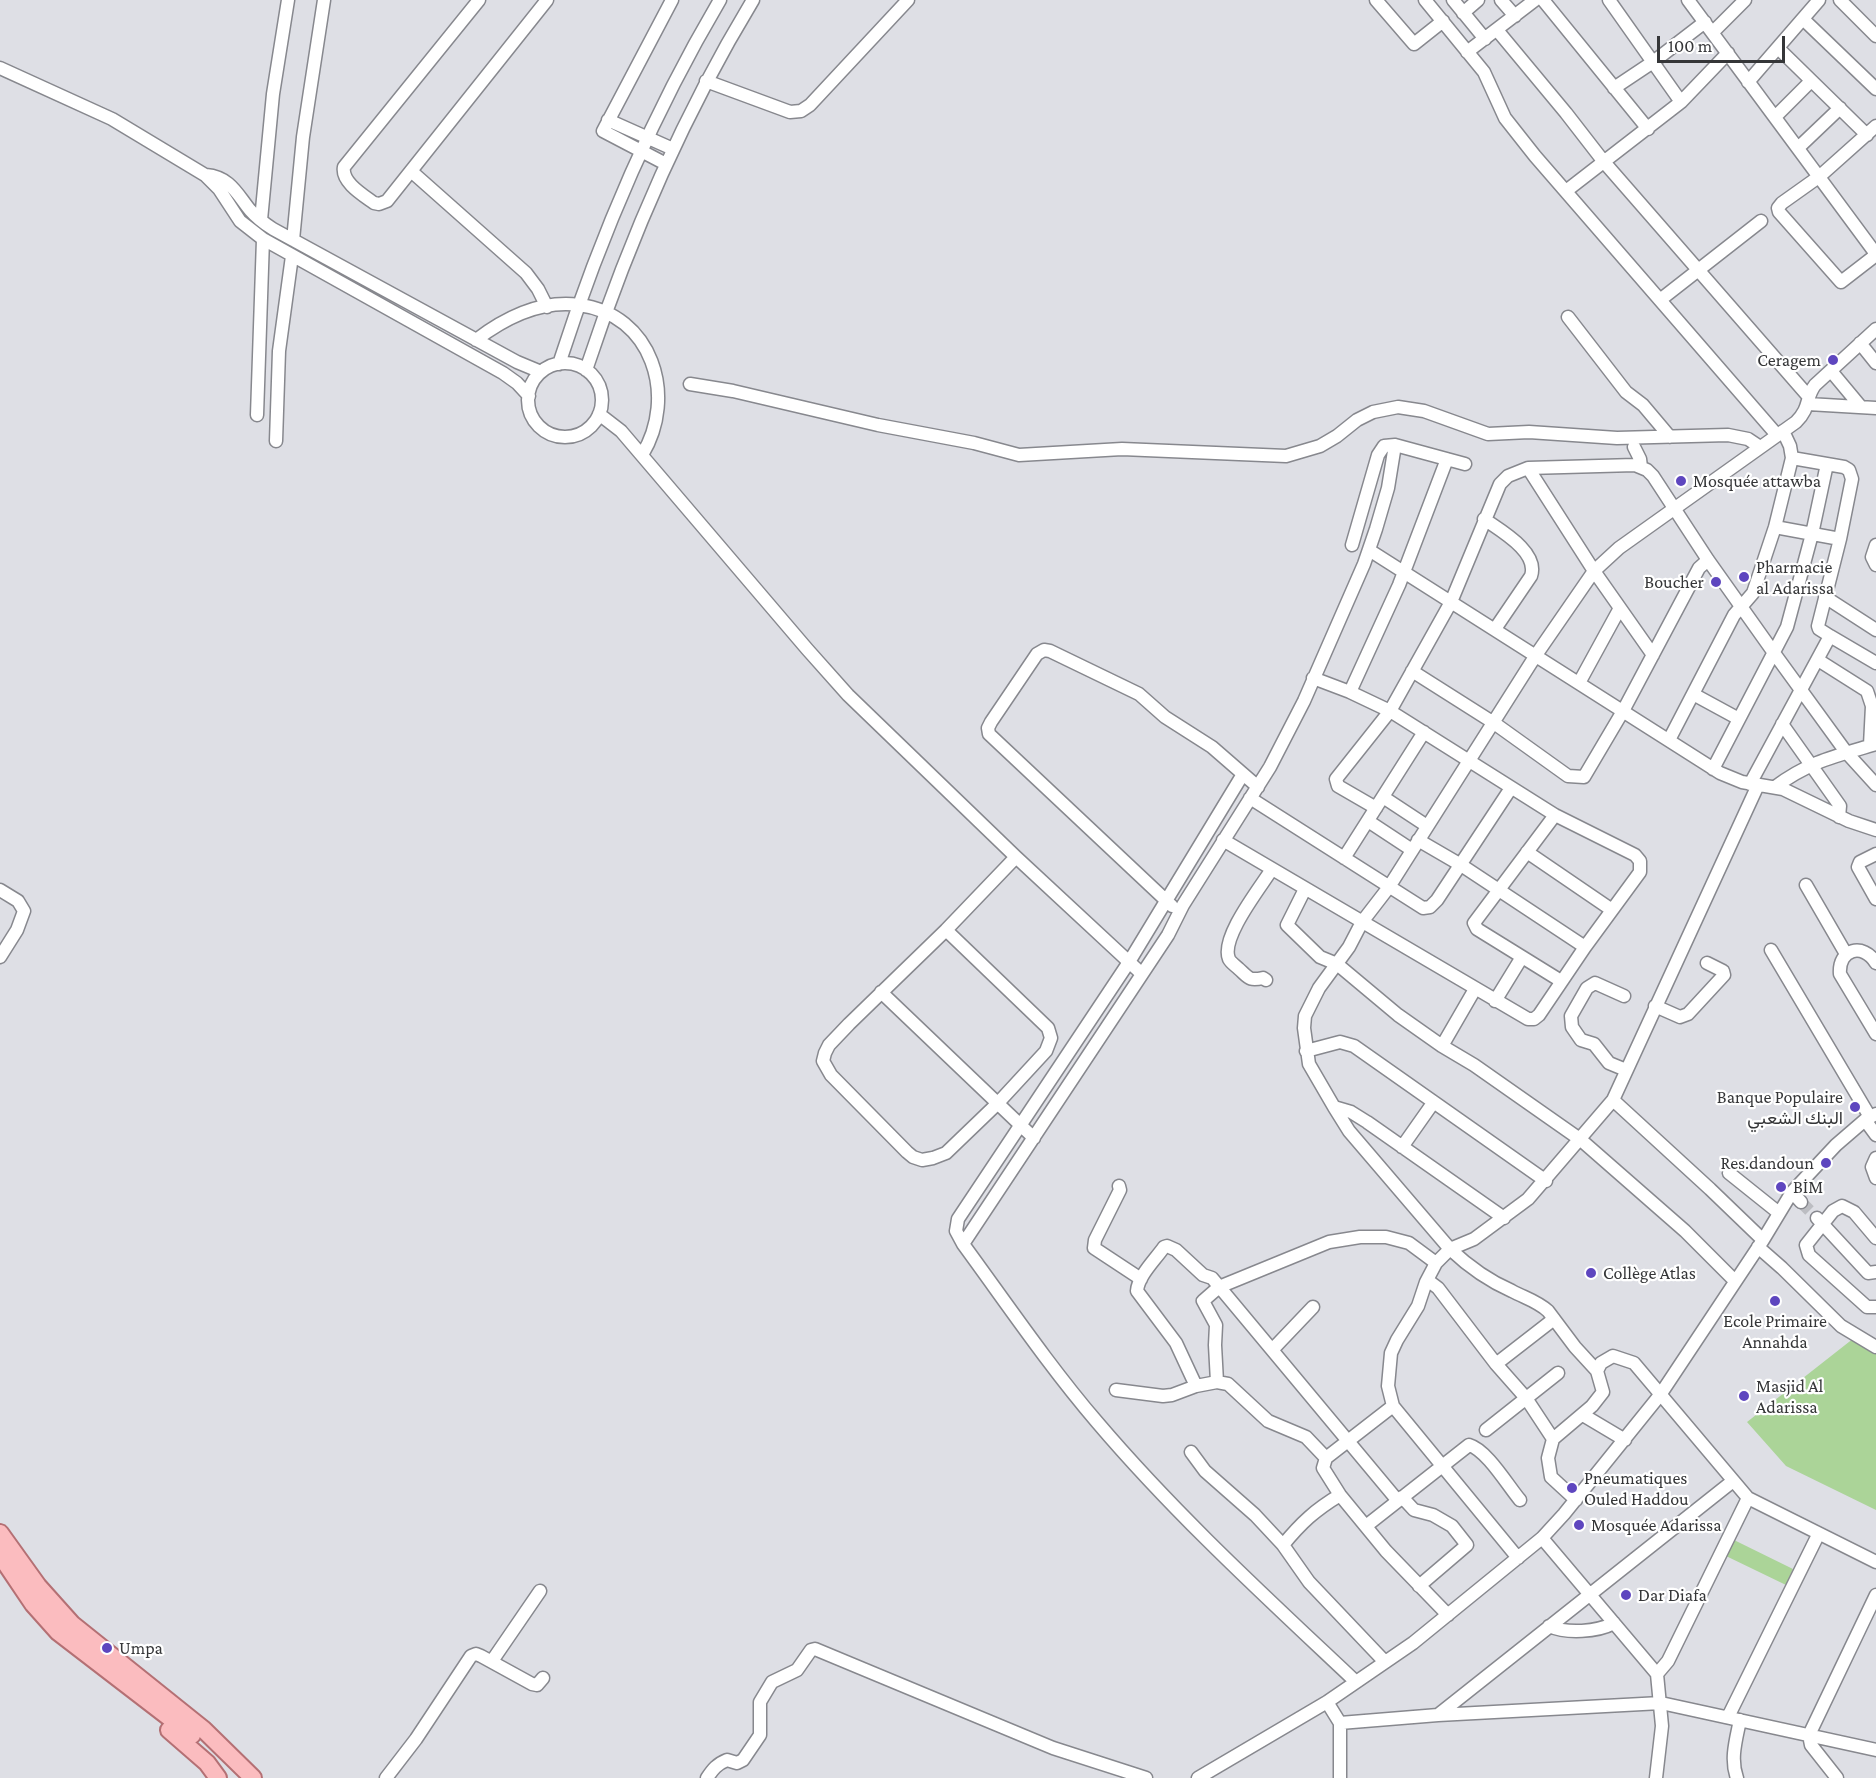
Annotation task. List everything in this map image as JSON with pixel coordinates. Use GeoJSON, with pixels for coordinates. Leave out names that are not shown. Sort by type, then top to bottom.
{"type":"FeatureCollection","features":[{"type":"Feature","properties":{"kind":"main road"},"geometry":{"type":"LineString","coordinates":[[0,1533],[38,1586],[72,1624],[203,1730],[253,1778]]}},
{"type":"Feature","properties":{"kind":"main road"},"geometry":{"type":"LineString","coordinates":[[0,1555],[33,1604],[58,1632],[208,1748],[238,1778]]}},
{"type":"Feature","properties":{"kind":"main road"},"geometry":{"type":"LineString","coordinates":[[147,1700],[163,1724],[207,1763],[218,1778]]}},
{"type":"Feature","properties":{"kind":"street"},"geometry":{"type":"LineString","coordinates":[[261,220],[271,104],[288,0]]}},
{"type":"Feature","properties":{"kind":"street"},"geometry":{"type":"LineString","coordinates":[[276,441],[279,351],[296,258],[303,137],[324,0]]}},
{"type":"Feature","properties":{"kind":"street"},"geometry":{"type":"LineString","coordinates":[[479,0],[346,165],[343,174],[346,179],[374,203],[387,201],[547,0]]}},
{"type":"Feature","properties":{"kind":"street"},"geometry":{"type":"LineString","coordinates":[[606,126],[672,0]]}},
{"type":"Feature","properties":{"kind":"street"},"geometry":{"type":"LineString","coordinates":[[559,364],[578,305],[615,207],[685,61],[720,0]]}},
{"type":"Feature","properties":{"kind":"street"},"geometry":{"type":"LineString","coordinates":[[586,370],[631,244],[666,164],[706,81],[753,0]]}},
{"type":"Feature","properties":{"kind":"street"},"geometry":{"type":"LineString","coordinates":[[706,81],[790,112],[801,111],[808,108],[833,83],[908,0]]}},
{"type":"Feature","properties":{"kind":"street"},"geometry":{"type":"LineString","coordinates":[[1376,0],[1414,44],[1443,21]]}},
{"type":"Feature","properties":{"kind":"street"},"geometry":{"type":"LineString","coordinates":[[1425,0],[1490,81],[1505,118],[1660,300],[1790,446],[1792,458],[1775,527],[1753,593],[1734,615],[1669,740]]}},
{"type":"Feature","properties":{"kind":"street"},"geometry":{"type":"LineString","coordinates":[[1453,0],[1485,39]]}},
{"type":"Feature","properties":{"kind":"street"},"geometry":{"type":"LineString","coordinates":[[1463,13],[1478,0]]}},
{"type":"Feature","properties":{"kind":"street"},"geometry":{"type":"LineString","coordinates":[[1501,0],[1515,16]]}},
{"type":"Feature","properties":{"kind":"street"},"geometry":{"type":"LineString","coordinates":[[1467,52],[1535,0]]}},
{"type":"Feature","properties":{"kind":"street"},"geometry":{"type":"LineString","coordinates":[[1543,0],[1648,129]]}},
{"type":"Feature","properties":{"kind":"street"},"geometry":{"type":"LineString","coordinates":[[1609,0],[1681,102]]}},
{"type":"Feature","properties":{"kind":"street"},"geometry":{"type":"LineString","coordinates":[[1688,0],[1820,176],[1876,255],[1841,282],[1779,212],[1780,205],[1820,176],[1872,130],[1840,108],[1778,48]]}},
{"type":"Feature","properties":{"kind":"street"},"geometry":{"type":"LineString","coordinates":[[1713,32],[1745,0]]}},
{"type":"Feature","properties":{"kind":"street"},"geometry":{"type":"LineString","coordinates":[[1748,82],[1819,0]]}},
{"type":"Feature","properties":{"kind":"street"},"geometry":{"type":"LineString","coordinates":[[1840,0],[1876,36]]}},
{"type":"Feature","properties":{"kind":"street"},"geometry":{"type":"LineString","coordinates":[[1803,19],[1876,89]]}},
{"type":"Feature","properties":{"kind":"street"},"geometry":{"type":"LineString","coordinates":[[1614,88],[1653,62],[1705,22]]}},
{"type":"Feature","properties":{"kind":"street"},"geometry":{"type":"LineString","coordinates":[[1497,30],[1604,162],[1809,401],[1876,408]]}},
{"type":"Feature","properties":{"kind":"street"},"geometry":{"type":"LineString","coordinates":[[1566,191],[1681,102],[1728,52]]}},
{"type":"Feature","properties":{"kind":"street"},"geometry":{"type":"LineString","coordinates":[[0,68],[111,119],[205,175],[219,189],[240,221],[263,239],[503,373],[529,396]]}},
{"type":"Feature","properties":{"kind":"street"},"geometry":{"type":"LineString","coordinates":[[1775,117],[1812,81]]}},
{"type":"Feature","properties":{"kind":"street"},"geometry":{"type":"LineString","coordinates":[[1798,148],[1840,108]]}},
{"type":"Feature","properties":{"kind":"street"},"geometry":{"type":"LineString","coordinates":[[606,126],[647,137],[673,149]]}},
{"type":"Feature","properties":{"kind":"street"},"geometry":{"type":"LineString","coordinates":[[606,126],[641,151],[666,164]]}},
{"type":"Feature","properties":{"kind":"street"},"geometry":{"type":"LineString","coordinates":[[411,171],[526,273],[538,289],[547,307]]}},
{"type":"Feature","properties":{"kind":"street"},"geometry":{"type":"LineString","coordinates":[[205,175],[218,177],[229,183],[261,220],[297,242],[476,340],[541,372]]}},
{"type":"Feature","properties":{"kind":"street"},"geometry":{"type":"LineString","coordinates":[[229,206],[242,197]]}},
{"type":"Feature","properties":{"kind":"street"},"geometry":{"type":"LineString","coordinates":[[1660,300],[1761,221]]}},
{"type":"Feature","properties":{"kind":"street"},"geometry":{"type":"LineString","coordinates":[[257,415],[263,239]]}},
{"type":"Feature","properties":{"kind":"street"},"geometry":{"type":"LineString","coordinates":[[476,340],[510,318],[547,307],[578,305],[605,313],[623,324],[638,338],[657,375],[658,417],[652,436],[642,455]]}},
{"type":"Feature","properties":{"kind":"street"},"geometry":{"type":"LineString","coordinates":[[1568,317],[1626,392],[1642,405],[1670,437]]}},
{"type":"Feature","properties":{"kind":"street"},"geometry":{"type":"LineString","coordinates":[[1576,1500],[1551,1478],[1548,1458],[1553,1439],[1582,1415],[1603,1392],[1597,1371],[1541,1304],[1495,1283],[1461,1260],[1349,1131],[1315,1077],[1306,1051],[1305,1016],[1319,988],[1350,947],[1362,922],[1389,886],[1536,655],[1594,571],[1619,548],[1780,433],[1804,413],[1815,386],[1876,329]]}},
{"type":"Feature","properties":{"kind":"street"},"geometry":{"type":"LineString","coordinates":[[1860,344],[1876,363]]}},
{"type":"Feature","properties":{"kind":"street"},"geometry":{"type":"LineString","coordinates":[[559,364],[572,364],[586,370],[594,377],[600,388],[602,401],[599,414],[592,425],[582,433],[569,436],[556,435],[544,430],[535,421],[530,409],[529,396],[534,381],[541,372],[559,364]]}},
{"type":"Feature","properties":{"kind":"street"},"geometry":{"type":"LineString","coordinates":[[1831,371],[1861,407]]}},
{"type":"Feature","properties":{"kind":"street"},"geometry":{"type":"LineString","coordinates":[[690,384],[733,391],[878,425],[975,442],[1019,455],[1122,449],[1286,456],[1320,446],[1357,420],[1373,412],[1398,407],[1416,409],[1488,434],[1529,432],[1617,438],[1735,435],[1748,439],[1760,447]]}},
{"type":"Feature","properties":{"kind":"street"},"geometry":{"type":"LineString","coordinates":[[599,414],[616,426],[642,455],[827,673],[870,717],[1142,974]]}},
{"type":"Feature","properties":{"kind":"street"},"geometry":{"type":"LineString","coordinates":[[963,1244],[1173,927],[1179,913],[1282,746],[1369,550],[1388,488],[1395,445]]}},
{"type":"Feature","properties":{"kind":"street"},"geometry":{"type":"LineString","coordinates":[[1352,545],[1379,452],[1384,446],[1395,445],[1465,464]]}},
{"type":"Feature","properties":{"kind":"street"},"geometry":{"type":"LineString","coordinates":[[1634,447],[1641,466],[1653,476],[1741,607],[1846,752],[1876,785]]}},
{"type":"Feature","properties":{"kind":"street"},"geometry":{"type":"LineString","coordinates":[[1792,458],[1847,468],[1851,474],[1840,539],[1818,626],[1819,629],[1876,663]]}},
{"type":"Feature","properties":{"kind":"street"},"geometry":{"type":"LineString","coordinates":[[1350,692],[1399,585],[1447,459]]}},
{"type":"Feature","properties":{"kind":"street"},"geometry":{"type":"LineString","coordinates":[[1713,769],[1787,627],[1812,534],[1827,464]]}},
{"type":"Feature","properties":{"kind":"street"},"geometry":{"type":"LineString","coordinates":[[1376,808],[1338,786],[1336,779],[1390,711],[1451,602],[1500,484],[1508,476],[1528,468],[1641,466]]}},
{"type":"Feature","properties":{"kind":"street"},"geometry":{"type":"LineString","coordinates":[[1528,468],[1594,571],[1653,655]]}},
{"type":"Feature","properties":{"kind":"street"},"geometry":{"type":"LineString","coordinates":[[1484,519],[1526,552],[1534,568],[1496,629]]}},
{"type":"Feature","properties":{"kind":"street"},"geometry":{"type":"LineString","coordinates":[[1775,527],[1840,539]]}},
{"type":"Feature","properties":{"kind":"street"},"geometry":{"type":"LineString","coordinates":[[1876,545],[1872,557],[1876,565]]}},
{"type":"Feature","properties":{"kind":"street"},"geometry":{"type":"LineString","coordinates":[[1369,550],[1727,777],[1754,785],[1775,787],[1839,817],[1876,830]]}},
{"type":"Feature","properties":{"kind":"street"},"geometry":{"type":"LineString","coordinates":[[1412,671],[1494,723],[1568,776],[1580,778],[1587,774],[1699,568],[1708,560]]}},
{"type":"Feature","properties":{"kind":"street"},"geometry":{"type":"LineString","coordinates":[[1825,597],[1876,630]]}},
{"type":"Feature","properties":{"kind":"street"},"geometry":{"type":"LineString","coordinates":[[1579,682],[1620,608]]}},
{"type":"Feature","properties":{"kind":"street"},"geometry":{"type":"LineString","coordinates":[[1518,1558],[1394,1406],[1387,1376],[1391,1353],[1396,1340],[1418,1306],[1426,1282],[1436,1263],[1450,1249],[1474,1239],[1528,1199],[1546,1181],[1613,1100],[1782,724],[1830,636]]}},
{"type":"Feature","properties":{"kind":"street"},"geometry":{"type":"LineString","coordinates":[[1179,913],[991,736],[988,731],[991,722],[1037,654],[1047,650],[1133,690],[1165,717],[1212,747],[1258,787]]}},
{"type":"Feature","properties":{"kind":"street"},"geometry":{"type":"LineString","coordinates":[[1775,787],[1811,764],[1873,745],[1872,706],[1868,691],[1818,660]]}},
{"type":"Feature","properties":{"kind":"street"},"geometry":{"type":"LineString","coordinates":[[1223,840],[1525,1019],[1534,1019],[1640,872],[1640,861],[1635,855],[1555,815],[1390,711],[1313,678]]}},
{"type":"Feature","properties":{"kind":"street"},"geometry":{"type":"LineString","coordinates":[[1693,694],[1738,719]]}},
{"type":"Feature","properties":{"kind":"street"},"geometry":{"type":"LineString","coordinates":[[1782,724],[1842,808],[1839,817]]}},
{"type":"Feature","properties":{"kind":"street"},"geometry":{"type":"LineString","coordinates":[[1344,858],[1424,732]]}},
{"type":"Feature","properties":{"kind":"street"},"geometry":{"type":"LineString","coordinates":[[1243,774],[1129,962],[958,1219],[956,1231],[963,1244],[1062,1379],[1153,1485],[1234,1567],[1356,1682]]}},
{"type":"Feature","properties":{"kind":"street"},"geometry":{"type":"LineString","coordinates":[[1250,798],[1419,907],[1427,908],[1437,900],[1510,788]]}},
{"type":"Feature","properties":{"kind":"street"},"geometry":{"type":"LineString","coordinates":[[1383,797],[1427,826]]}},
{"type":"Feature","properties":{"kind":"street"},"geometry":{"type":"LineString","coordinates":[[1555,815],[1475,920],[1474,925],[1561,981]]}},
{"type":"Feature","properties":{"kind":"street"},"geometry":{"type":"LineString","coordinates":[[1368,821],[1461,865],[1585,947]]}},
{"type":"Feature","properties":{"kind":"street"},"geometry":{"type":"LineString","coordinates":[[1527,852],[1612,910]]}},
{"type":"Feature","properties":{"kind":"street"},"geometry":{"type":"LineString","coordinates":[[1876,854],[1860,862],[1857,867],[1876,899]]}},
{"type":"Feature","properties":{"kind":"street"},"geometry":{"type":"LineString","coordinates":[[946,930],[1043,1023],[1050,1033],[1050,1044],[998,1103],[946,1153],[922,1160],[908,1152],[840,1085],[825,1067],[823,1061],[829,1045],[1017,857]]}},
{"type":"Feature","properties":{"kind":"street"},"geometry":{"type":"LineString","coordinates":[[1266,980],[1263,978],[1254,981],[1250,979],[1228,958],[1234,927],[1272,869]]}},
{"type":"Feature","properties":{"kind":"street"},"geometry":{"type":"LineString","coordinates":[[1806,885],[1846,954]]}},
{"type":"Feature","properties":{"kind":"street"},"geometry":{"type":"LineString","coordinates":[[1305,889],[1287,925],[1320,957],[1337,964],[1398,1015],[1581,1140],[1678,1224],[1735,1281]]}},
{"type":"Feature","properties":{"kind":"street"},"geometry":{"type":"LineString","coordinates":[[0,890],[18,901],[24,911],[0,957]]}},
{"type":"Feature","properties":{"kind":"street"},"geometry":{"type":"LineString","coordinates":[[1771,950],[1870,1117],[1876,1134]]}},
{"type":"Feature","properties":{"kind":"street"},"geometry":{"type":"LineString","coordinates":[[1876,963],[1868,953],[1862,950],[1846,954],[1840,962],[1840,974],[1876,1034]]}},
{"type":"Feature","properties":{"kind":"street"},"geometry":{"type":"LineString","coordinates":[[1495,1000],[1522,957]]}},
{"type":"Feature","properties":{"kind":"street"},"geometry":{"type":"LineString","coordinates":[[1655,1006],[1680,1017],[1689,1014],[1724,975],[1723,970],[1707,963]]}},
{"type":"Feature","properties":{"kind":"street"},"geometry":{"type":"LineString","coordinates":[[1624,996],[1595,983],[1587,988],[1570,1021],[1575,1034],[1581,1040],[1594,1044],[1604,1059],[1626,1070]]}},
{"type":"Feature","properties":{"kind":"street"},"geometry":{"type":"LineString","coordinates":[[1442,1046],[1474,989]]}},
{"type":"Feature","properties":{"kind":"street"},"geometry":{"type":"LineString","coordinates":[[881,992],[1034,1138]]}},
{"type":"Feature","properties":{"kind":"street"},"geometry":{"type":"LineString","coordinates":[[1306,1051],[1340,1042],[1354,1046],[1546,1181]]}},
{"type":"Feature","properties":{"kind":"street"},"geometry":{"type":"LineString","coordinates":[[1613,1100],[1710,1188],[1782,1268],[1841,1326],[1876,1347]]}},
{"type":"Feature","properties":{"kind":"street"},"geometry":{"type":"LineString","coordinates":[[1402,1147],[1432,1103]]}},
{"type":"Feature","properties":{"kind":"street"},"geometry":{"type":"LineString","coordinates":[[1334,1107],[1351,1112],[1367,1122],[1504,1218]]}},
{"type":"Feature","properties":{"kind":"street"},"geometry":{"type":"LineString","coordinates":[[1198,1778],[1327,1702],[1413,1643],[1542,1538],[1576,1500],[1660,1395],[1792,1192],[1836,1144],[1870,1117]]}},
{"type":"Feature","properties":{"kind":"street"},"geometry":{"type":"LineString","coordinates":[[1876,1158],[1872,1167],[1876,1178]]}},
{"type":"Feature","properties":{"kind":"street"},"geometry":{"type":"LineString","coordinates":[[1729,1173],[1779,1213]]}},
{"type":"Feature","properties":{"kind":"street"},"geometry":{"type":"LineString","coordinates":[[1119,1186],[1120,1190],[1095,1240],[1094,1248],[1141,1279]]}},
{"type":"Feature","properties":{"kind":"street"},"geometry":{"type":"LineString","coordinates":[[1792,1192],[1801,1202]]}},
{"type":"Feature","properties":{"kind":"street"},"geometry":{"type":"LineString","coordinates":[[1876,1238],[1854,1212],[1846,1207],[1837,1208],[1820,1221],[1806,1245],[1809,1255],[1867,1307],[1876,1307]]}},
{"type":"Feature","properties":{"kind":"street"},"geometry":{"type":"LineString","coordinates":[[1820,1221],[1868,1273],[1876,1272]]}},
{"type":"Feature","properties":{"kind":"street"},"geometry":{"type":"LineString","coordinates":[[1217,1382],[1216,1325],[1203,1301],[1219,1287],[1329,1242],[1360,1237],[1386,1237],[1409,1244],[1436,1263]]}},
{"type":"Feature","properties":{"kind":"street"},"geometry":{"type":"LineString","coordinates":[[1196,1386],[1176,1343],[1138,1295],[1137,1287],[1141,1279],[1167,1246],[1176,1250],[1203,1275],[1212,1278],[1273,1349],[1346,1441],[1400,1499],[1414,1510],[1433,1515],[1452,1526],[1467,1545],[1419,1586]]}},
{"type":"Feature","properties":{"kind":"street"},"geometry":{"type":"LineString","coordinates":[[1426,1282],[1438,1288],[1496,1364],[1526,1398],[1553,1439]]}},
{"type":"Feature","properties":{"kind":"street"},"geometry":{"type":"LineString","coordinates":[[1273,1349],[1313,1307]]}},
{"type":"Feature","properties":{"kind":"street"},"geometry":{"type":"LineString","coordinates":[[1496,1364],[1554,1319]]}},
{"type":"Feature","properties":{"kind":"street"},"geometry":{"type":"LineString","coordinates":[[1597,1371],[1601,1363],[1614,1356],[1626,1359],[1640,1368],[1660,1395],[1748,1497],[1818,1535],[1876,1562]]}},
{"type":"Feature","properties":{"kind":"street"},"geometry":{"type":"LineString","coordinates":[[1486,1430],[1558,1373]]}},
{"type":"Feature","properties":{"kind":"street"},"geometry":{"type":"LineString","coordinates":[[1116,1390],[1163,1396],[1217,1382],[1234,1389],[1272,1423],[1306,1437],[1326,1458]]}},
{"type":"Feature","properties":{"kind":"street"},"geometry":{"type":"LineString","coordinates":[[1394,1406],[1326,1458],[1323,1468],[1340,1495],[1366,1526],[1448,1615]]}},
{"type":"Feature","properties":{"kind":"street"},"geometry":{"type":"LineString","coordinates":[[1582,1415],[1625,1440]]}},
{"type":"Feature","properties":{"kind":"street"},"geometry":{"type":"LineString","coordinates":[[1366,1526],[1470,1445],[1484,1455],[1520,1500]]}},
{"type":"Feature","properties":{"kind":"street"},"geometry":{"type":"LineString","coordinates":[[1191,1452],[1211,1477],[1255,1515],[1283,1545],[1309,1582],[1385,1662]]}},
{"type":"Feature","properties":{"kind":"street"},"geometry":{"type":"LineString","coordinates":[[1438,1715],[1733,1481]]}},
{"type":"Feature","properties":{"kind":"street"},"geometry":{"type":"LineString","coordinates":[[1283,1545],[1299,1525],[1317,1509],[1340,1495]]}},
{"type":"Feature","properties":{"kind":"street"},"geometry":{"type":"LineString","coordinates":[[1657,1674],[1668,1661],[1748,1497]]}},
{"type":"Feature","properties":{"kind":"street"},"geometry":{"type":"LineString","coordinates":[[1737,1778],[1733,1767],[1734,1718],[1818,1535]]}},
{"type":"Feature","properties":{"kind":"street"},"geometry":{"type":"LineString","coordinates":[[1542,1538],[1657,1674],[1662,1726],[1656,1778]]}},
{"type":"Feature","properties":{"kind":"street"},"geometry":{"type":"LineString","coordinates":[[492,1661],[540,1591]]}},
{"type":"Feature","properties":{"kind":"street"},"geometry":{"type":"LineString","coordinates":[[1837,1778],[1811,1745],[1809,1735],[1876,1595]]}},
{"type":"Feature","properties":{"kind":"street"},"geometry":{"type":"LineString","coordinates":[[1549,1626],[1569,1630],[1604,1628],[1614,1623]]}},
{"type":"Feature","properties":{"kind":"street"},"geometry":{"type":"LineString","coordinates":[[707,1778],[716,1765],[722,1762],[727,1760],[737,1763],[743,1760],[760,1735],[760,1702],[772,1682],[797,1670],[807,1654],[815,1649],[1053,1748],[1146,1778]]}},
{"type":"Feature","properties":{"kind":"street"},"geometry":{"type":"LineString","coordinates":[[386,1778],[416,1739],[471,1656],[476,1654],[492,1661],[532,1684],[537,1685],[543,1678]]}},
{"type":"Feature","properties":{"kind":"street"},"geometry":{"type":"LineString","coordinates":[[1327,1702],[1340,1723],[1340,1778]]}},
{"type":"Feature","properties":{"kind":"street"},"geometry":{"type":"LineString","coordinates":[[1340,1723],[1438,1715],[1661,1703],[1876,1750]]}},
{"type":"Feature","properties":{"kind":"green space"},"geometry":{"type":"Polygon","coordinates":[[[1854,1338],[1876,1354],[1876,1510],[1786,1466],[1747,1422],[1854,1338]]]}},
{"type":"Feature","properties":{"kind":"green space"},"geometry":{"type":"Polygon","coordinates":[[[1734,1540],[1793,1569],[1786,1585],[1726,1556],[1734,1540]]]}},
{"type":"Feature","properties":{"kind":"tunnel"},"geometry":{"type":"LineString","coordinates":[[1801,1202],[1817,1218]]}},
{"type":"Feature","properties":{"kind":"place","name":"Ceragem"},"geometry":{"type":"Point","coordinates":[1833,360]}},
{"type":"Feature","properties":{"kind":"place","name":"Mosquée attawba"},"geometry":{"type":"Point","coordinates":[1681,481]}},
{"type":"Feature","properties":{"kind":"place","name":"Pharmacie al Adarissa"},"geometry":{"type":"Point","coordinates":[1744,577]}},
{"type":"Feature","properties":{"kind":"place","name":"Boucher"},"geometry":{"type":"Point","coordinates":[1716,582]}},
{"type":"Feature","properties":{"kind":"place","name":"Banque Populaire البنك الشعبي"},"geometry":{"type":"Point","coordinates":[1855,1107]}},
{"type":"Feature","properties":{"kind":"place","name":"Res.dandoun"},"geometry":{"type":"Point","coordinates":[1826,1163]}},
{"type":"Feature","properties":{"kind":"place","name":"BİM"},"geometry":{"type":"Point","coordinates":[1781,1187]}},
{"type":"Feature","properties":{"kind":"place","name":"Collège Atlas"},"geometry":{"type":"Point","coordinates":[1591,1273]}},
{"type":"Feature","properties":{"kind":"place","name":"Ecole Primaire Annahda"},"geometry":{"type":"Point","coordinates":[1775,1301]}},
{"type":"Feature","properties":{"kind":"place","name":"Masjid Al Adarissa"},"geometry":{"type":"Point","coordinates":[1744,1396]}},
{"type":"Feature","properties":{"kind":"place","name":"Pneumatiques Ouled Haddou"},"geometry":{"type":"Point","coordinates":[1572,1488]}},
{"type":"Feature","properties":{"kind":"place","name":"Mosquée Adarissa"},"geometry":{"type":"Point","coordinates":[1579,1525]}},
{"type":"Feature","properties":{"kind":"place","name":"Dar Diafa"},"geometry":{"type":"Point","coordinates":[1626,1595]}},
{"type":"Feature","properties":{"kind":"place","name":"Umpa"},"geometry":{"type":"Point","coordinates":[107,1648]}}]}
